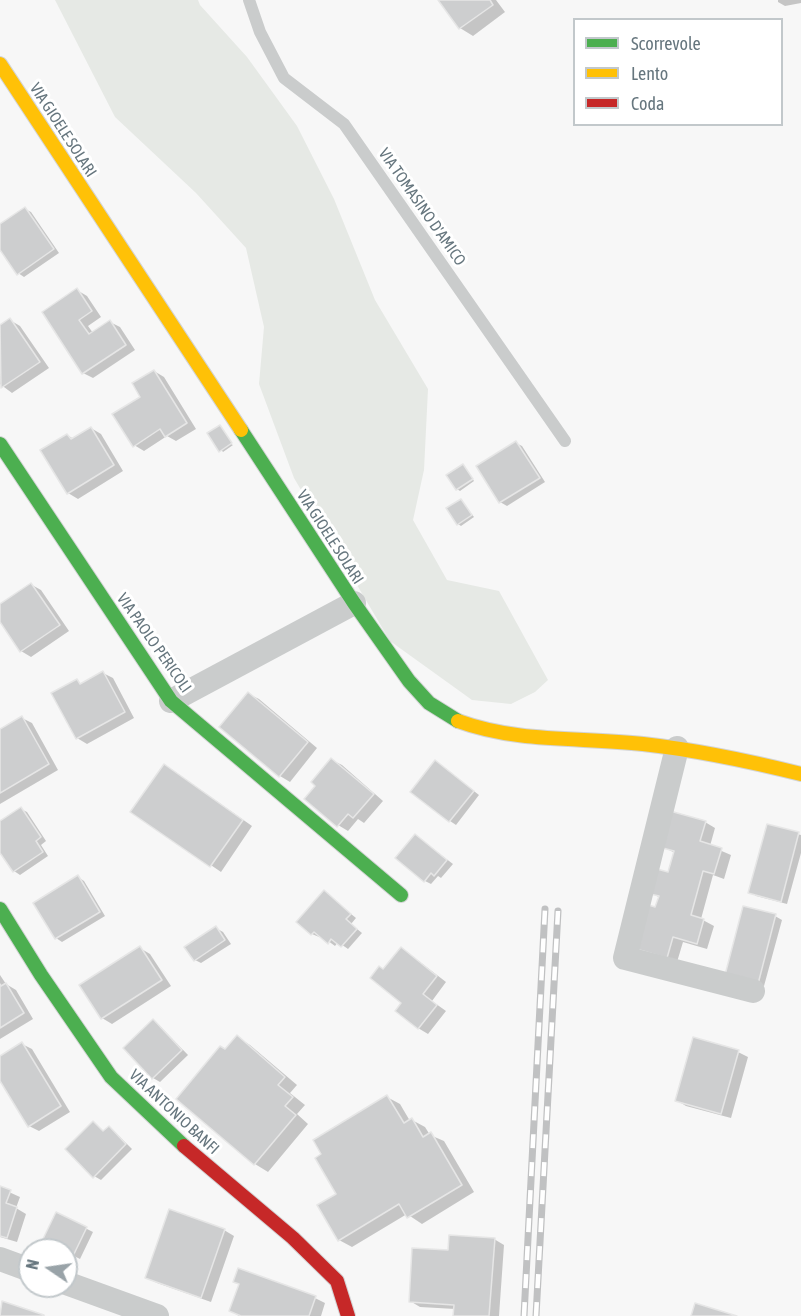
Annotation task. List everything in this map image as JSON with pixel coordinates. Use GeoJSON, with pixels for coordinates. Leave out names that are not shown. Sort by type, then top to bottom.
{"type":"FeatureCollection","features":[{"type":"Feature","properties":{"kind":"street","name":"VIA GIOELE SOLARI"},"geometry":{"type":"LineString","coordinates":[[0,64],[354,603],[417,691],[428,702],[448,716],[483,729],[517,735],[615,741],[677,748],[730,757],[801,774]]}},
{"type":"Feature","properties":{"kind":"street","name":"VIA PAOLO PERICOLI"},"geometry":{"type":"LineString","coordinates":[[0,444],[171,701],[401,895]]}},
{"type":"Feature","properties":{"kind":"street"},"geometry":{"type":"LineString","coordinates":[[171,701],[354,603]]}},
{"type":"Feature","properties":{"kind":"street"},"geometry":{"type":"LineString","coordinates":[[677,748],[625,958],[753,991]]}},
{"type":"Feature","properties":{"kind":"street","name":"VIA ANTONIO BANFI"},"geometry":{"type":"LineString","coordinates":[[0,909],[41,975],[111,1077],[181,1144],[293,1238],[337,1281],[348,1316]]}},
{"type":"Feature","properties":{"kind":"street"},"geometry":{"type":"LineString","coordinates":[[0,1259],[18,1266]]}},
{"type":"Feature","properties":{"kind":"street"},"geometry":{"type":"LineString","coordinates":[[78,1287],[157,1316]]}},
{"type":"Feature","properties":{"kind":"lane","name":"VIA TOMASINO D'AMICO"},"geometry":{"type":"LineString","coordinates":[[249,0],[260,32],[284,78],[344,124],[565,441]]}},
{"type":"Feature","properties":{"kind":"shaded area"},"geometry":{"type":"Polygon","coordinates":[[[55,0],[198,0],[247,57],[297,126],[334,199],[375,300],[428,389],[424,470],[413,520],[447,580],[499,591],[548,680],[535,692],[511,704],[472,700],[390,641],[294,478],[259,384],[264,327],[246,248],[196,193],[115,117],[55,0]]]}},
{"type":"Feature","properties":{"kind":"building"},"geometry":{"type":"Polygon","coordinates":[[[438,0],[490,0],[493,5],[459,29],[438,0]]]}},
{"type":"Feature","properties":{"kind":"building"},"geometry":{"type":"Polygon","coordinates":[[[25,207],[54,249],[17,275],[0,250],[0,224],[25,207]]]}},
{"type":"Feature","properties":{"kind":"building"},"geometry":{"type":"Polygon","coordinates":[[[77,288],[92,311],[79,320],[89,334],[110,320],[126,345],[82,374],[42,312],[77,288]]]}},
{"type":"Feature","properties":{"kind":"building"},"geometry":{"type":"Polygon","coordinates":[[[10,318],[40,362],[1,388],[0,325],[10,318]]]}},
{"type":"Feature","properties":{"kind":"building"},"geometry":{"type":"Polygon","coordinates":[[[154,370],[187,423],[165,437],[160,429],[133,447],[112,414],[140,397],[132,383],[154,370]]]}},
{"type":"Feature","properties":{"kind":"building"},"geometry":{"type":"Polygon","coordinates":[[[220,425],[232,443],[219,452],[207,433],[220,425]]]}},
{"type":"Feature","properties":{"kind":"building"},"geometry":{"type":"Polygon","coordinates":[[[91,427],[114,465],[67,494],[40,450],[67,434],[71,439],[91,427]]]}},
{"type":"Feature","properties":{"kind":"building"},"geometry":{"type":"Polygon","coordinates":[[[516,441],[540,478],[499,503],[476,466],[516,441]]]}},
{"type":"Feature","properties":{"kind":"building"},"geometry":{"type":"Polygon","coordinates":[[[463,464],[473,479],[456,490],[446,475],[463,464]]]}},
{"type":"Feature","properties":{"kind":"building"},"geometry":{"type":"Polygon","coordinates":[[[461,499],[472,515],[457,525],[446,508],[461,499]]]}},
{"type":"Feature","properties":{"kind":"building"},"geometry":{"type":"Polygon","coordinates":[[[31,583],[60,625],[20,652],[0,622],[0,604],[31,583]]]}},
{"type":"Feature","properties":{"kind":"building"},"geometry":{"type":"Polygon","coordinates":[[[103,671],[125,712],[76,739],[51,693],[77,679],[80,684],[103,671]]]}},
{"type":"Feature","properties":{"kind":"building"},"geometry":{"type":"Polygon","coordinates":[[[248,692],[308,742],[279,777],[219,727],[248,692]]]}},
{"type":"Feature","properties":{"kind":"building"},"geometry":{"type":"Polygon","coordinates":[[[22,716],[49,764],[0,793],[0,729],[22,716]]]}},
{"type":"Feature","properties":{"kind":"building"},"geometry":{"type":"Polygon","coordinates":[[[331,758],[374,794],[353,818],[348,814],[337,827],[304,799],[315,786],[311,782],[331,758]]]}},
{"type":"Feature","properties":{"kind":"building"},"geometry":{"type":"Polygon","coordinates":[[[435,760],[474,791],[449,822],[410,792],[435,760]]]}},
{"type":"Feature","properties":{"kind":"building"},"geometry":{"type":"Polygon","coordinates":[[[164,764],[243,820],[210,867],[130,812],[164,764]]]}},
{"type":"Feature","properties":{"kind":"building"},"geometry":{"type":"Polygon","coordinates":[[[21,807],[41,837],[36,841],[43,852],[13,872],[0,853],[0,821],[21,807]]]}},
{"type":"Feature","properties":{"kind":"building"},"geometry":{"type":"Polygon","coordinates":[[[670,811],[706,821],[700,841],[722,848],[714,874],[703,871],[691,915],[704,919],[697,944],[673,937],[667,958],[629,947],[642,903],[655,907],[659,896],[650,894],[657,869],[668,872],[674,851],[659,847],[670,811]]]}},
{"type":"Feature","properties":{"kind":"building"},"geometry":{"type":"Polygon","coordinates":[[[767,824],[799,832],[781,902],[748,893],[767,824]]]}},
{"type":"Feature","properties":{"kind":"building"},"geometry":{"type":"Polygon","coordinates":[[[415,834],[447,860],[434,876],[431,873],[424,882],[395,858],[415,834]]]}},
{"type":"Feature","properties":{"kind":"building"},"geometry":{"type":"Polygon","coordinates":[[[78,875],[100,912],[55,939],[33,903],[78,875]]]}},
{"type":"Feature","properties":{"kind":"building"},"geometry":{"type":"Polygon","coordinates":[[[324,890],[351,914],[346,919],[357,929],[341,947],[331,939],[328,944],[314,932],[311,935],[296,922],[324,890]]]}},
{"type":"Feature","properties":{"kind":"building"},"geometry":{"type":"Polygon","coordinates":[[[743,906],[776,914],[758,984],[725,975],[743,906]]]}},
{"type":"Feature","properties":{"kind":"building"},"geometry":{"type":"Polygon","coordinates":[[[216,926],[225,940],[194,961],[184,947],[216,926]]]}},
{"type":"Feature","properties":{"kind":"building"},"geometry":{"type":"Polygon","coordinates":[[[140,946],[162,980],[101,1019],[79,985],[140,946]]]}},
{"type":"Feature","properties":{"kind":"building"},"geometry":{"type":"Polygon","coordinates":[[[401,947],[437,976],[423,994],[437,1005],[418,1029],[395,1011],[401,1003],[370,978],[379,966],[383,969],[401,947]]]}},
{"type":"Feature","properties":{"kind":"building"},"geometry":{"type":"Polygon","coordinates":[[[6,983],[24,1013],[0,1028],[0,984],[1,986],[6,983]]]}},
{"type":"Feature","properties":{"kind":"building"},"geometry":{"type":"Polygon","coordinates":[[[153,1019],[182,1050],[152,1079],[123,1048],[153,1019]]]}},
{"type":"Feature","properties":{"kind":"building"},"geometry":{"type":"Polygon","coordinates":[[[237,1035],[285,1077],[278,1085],[293,1097],[285,1106],[296,1115],[254,1165],[176,1099],[220,1046],[225,1049],[237,1035]]]}},
{"type":"Feature","properties":{"kind":"building"},"geometry":{"type":"Polygon","coordinates":[[[693,1037],[739,1050],[721,1114],[675,1101],[693,1037]]]}},
{"type":"Feature","properties":{"kind":"building"},"geometry":{"type":"Polygon","coordinates":[[[22,1042],[61,1106],[28,1127],[0,1081],[0,1056],[22,1042]]]}},
{"type":"Feature","properties":{"kind":"building"},"geometry":{"type":"Polygon","coordinates":[[[387,1095],[404,1123],[412,1118],[423,1137],[431,1132],[462,1185],[407,1218],[399,1204],[338,1241],[317,1205],[336,1194],[315,1158],[321,1154],[313,1140],[387,1095]]]}},
{"type":"Feature","properties":{"kind":"building"},"geometry":{"type":"Polygon","coordinates":[[[93,1121],[103,1131],[109,1126],[126,1144],[93,1178],[65,1149],[93,1121]]]}},
{"type":"Feature","properties":{"kind":"building"},"geometry":{"type":"Polygon","coordinates":[[[0,1186],[11,1190],[6,1203],[17,1207],[7,1238],[0,1236],[0,1186]]]}},
{"type":"Feature","properties":{"kind":"building"},"geometry":{"type":"Polygon","coordinates":[[[169,1209],[225,1229],[201,1298],[145,1278],[169,1209]]]}},
{"type":"Feature","properties":{"kind":"building"},"geometry":{"type":"Polygon","coordinates":[[[56,1212],[87,1227],[78,1246],[78,1238],[43,1238],[56,1212]]]}},
{"type":"Feature","properties":{"kind":"building"},"geometry":{"type":"Polygon","coordinates":[[[449,1235],[495,1238],[489,1316],[453,1316],[454,1305],[409,1302],[412,1248],[448,1250],[449,1235]]]}},
{"type":"Feature","properties":{"kind":"building"},"geometry":{"type":"Polygon","coordinates":[[[238,1268],[316,1296],[309,1316],[241,1316],[229,1311],[239,1284],[233,1282],[238,1268]]]}},
{"type":"Feature","properties":{"kind":"building"},"geometry":{"type":"Polygon","coordinates":[[[2,1301],[44,1315],[44,1316],[0,1316],[2,1301]]]}},
{"type":"Feature","properties":{"kind":"building"},"geometry":{"type":"Polygon","coordinates":[[[695,1303],[737,1316],[691,1316],[695,1303]]]}},
{"type":"Feature","properties":{"kind":"railway"},"geometry":{"type":"LineString","coordinates":[[524,1316],[545,909]]}},
{"type":"Feature","properties":{"kind":"railway"},"geometry":{"type":"LineString","coordinates":[[536,1316],[558,911]]}},
{"type":"Feature","properties":{"kind":"traffic: fast"},"geometry":{"type":"LineString","coordinates":[[241,430],[354,603],[409,681],[429,703],[458,721]]}},
{"type":"Feature","properties":{"kind":"traffic: fast"},"geometry":{"type":"LineString","coordinates":[[0,444],[171,701],[401,895]]}},
{"type":"Feature","properties":{"kind":"traffic: fast"},"geometry":{"type":"LineString","coordinates":[[0,909],[41,975],[111,1077],[184,1146]]}},
{"type":"Feature","properties":{"kind":"traffic: slow"},"geometry":{"type":"LineString","coordinates":[[0,64],[241,430]]}},
{"type":"Feature","properties":{"kind":"traffic: slow"},"geometry":{"type":"LineString","coordinates":[[458,721],[503,733],[526,736],[683,749],[801,774]]}},
{"type":"Feature","properties":{"kind":"traffic: jam"},"geometry":{"type":"LineString","coordinates":[[184,1146],[293,1238],[337,1281],[348,1316]]}}]}
